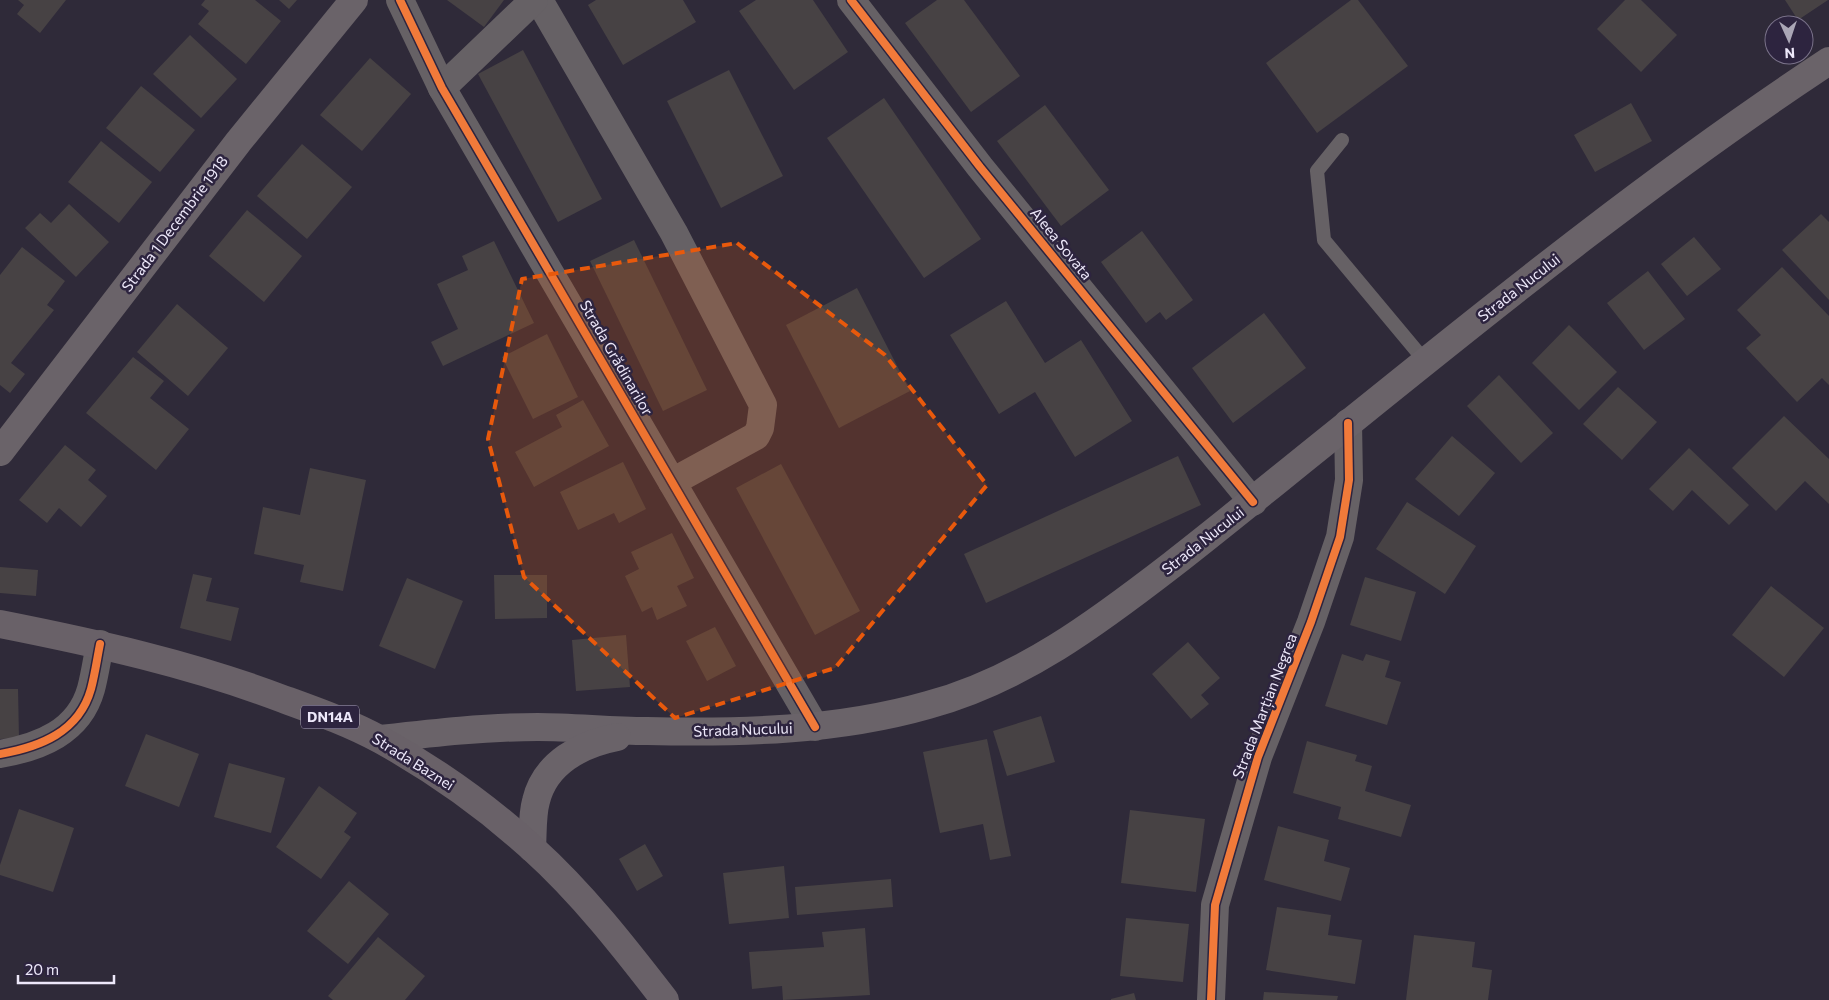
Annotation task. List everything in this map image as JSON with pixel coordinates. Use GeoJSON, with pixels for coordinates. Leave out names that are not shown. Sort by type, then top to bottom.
{"type":"FeatureCollection","features":[{"type":"Feature","properties":{"kind":"main road","name":"Strada 1 Decembrie 1918"},"geometry":{"type":"LineString","coordinates":[[0,452],[239,141],[354,0]]}},
{"type":"Feature","properties":{"kind":"main road","name":"Strada Nucului"},"geometry":{"type":"LineString","coordinates":[[380,739],[504,727],[720,732],[815,727],[884,716],[930,705],[969,692],[1034,662],[1114,610],[1253,502],[1425,361],[1608,219],[1770,100],[1829,61]]}},
{"type":"Feature","properties":{"kind":"main road","name":"Strada Baznei"},"geometry":{"type":"LineString","coordinates":[[0,624],[100,644],[182,665],[249,686],[315,710],[380,739],[435,772],[495,817],[532,848],[615,936],[665,1000]]}},
{"type":"Feature","properties":{"kind":"main road","name":"Strada Nucului"},"geometry":{"type":"LineString","coordinates":[[532,848],[536,802],[545,776],[565,758],[595,741],[643,731]]}},
{"type":"Feature","properties":{"kind":"street","name":"Strada Grădinarilor"},"geometry":{"type":"LineString","coordinates":[[400,0],[442,88],[815,727]]}},
{"type":"Feature","properties":{"kind":"street"},"geometry":{"type":"LineString","coordinates":[[442,88],[534,0]]}},
{"type":"Feature","properties":{"kind":"street"},"geometry":{"type":"LineString","coordinates":[[539,0],[674,233],[763,405],[760,428],[756,436],[672,482]]}},
{"type":"Feature","properties":{"kind":"street","name":"Aleea Sovata"},"geometry":{"type":"LineString","coordinates":[[851,0],[980,167],[1253,502]]}},
{"type":"Feature","properties":{"kind":"street","name":"Strada Marțian Negrea"},"geometry":{"type":"LineString","coordinates":[[1212,1000],[1215,904],[1258,757],[1311,622],[1340,537],[1350,480],[1348,424]]}},
{"type":"Feature","properties":{"kind":"street"},"geometry":{"type":"LineString","coordinates":[[0,754],[20,750],[55,737],[74,721],[91,690],[100,644]]}},
{"type":"Feature","properties":{"kind":"lane"},"geometry":{"type":"LineString","coordinates":[[1342,140],[1317,171],[1324,240],[1425,361]]}},
{"type":"Feature","properties":{"kind":"highlighted area"},"geometry":{"type":"Polygon","coordinates":[[[737,243],[885,355],[987,485],[835,668],[675,718],[524,577],[488,439],[522,279],[737,243]]]}},
{"type":"Feature","properties":{"kind":"building"},"geometry":{"type":"Polygon","coordinates":[[[18,0],[66,0],[40,33],[17,14],[24,5],[18,0]]]}},
{"type":"Feature","properties":{"kind":"building"},"geometry":{"type":"Polygon","coordinates":[[[205,0],[255,0],[281,21],[246,64],[198,24],[209,11],[201,5],[205,0]]]}},
{"type":"Feature","properties":{"kind":"building"},"geometry":{"type":"Polygon","coordinates":[[[279,0],[297,0],[289,9],[279,0]]]}},
{"type":"Feature","properties":{"kind":"building"},"geometry":{"type":"Polygon","coordinates":[[[447,0],[504,0],[484,27],[447,0]]]}},
{"type":"Feature","properties":{"kind":"building"},"geometry":{"type":"Polygon","coordinates":[[[596,0],[683,0],[696,22],[623,65],[588,5],[596,0]]]}},
{"type":"Feature","properties":{"kind":"building"},"geometry":{"type":"Polygon","coordinates":[[[756,0],[813,0],[848,52],[794,90],[739,11],[756,0]]]}},
{"type":"Feature","properties":{"kind":"building"},"geometry":{"type":"Polygon","coordinates":[[[937,0],[964,0],[1020,76],[971,112],[905,23],[937,0]]]}},
{"type":"Feature","properties":{"kind":"building"},"geometry":{"type":"Polygon","coordinates":[[[1351,0],[1358,0],[1408,66],[1317,133],[1266,63],[1351,0]]]}},
{"type":"Feature","properties":{"kind":"building"},"geometry":{"type":"Polygon","coordinates":[[[1625,0],[1641,0],[1677,35],[1641,72],[1597,29],[1625,0]]]}},
{"type":"Feature","properties":{"kind":"building"},"geometry":{"type":"Polygon","coordinates":[[[1785,0],[1828,0],[1806,15],[1795,15],[1785,0]]]}},
{"type":"Feature","properties":{"kind":"building"},"geometry":{"type":"Polygon","coordinates":[[[190,35],[237,79],[201,118],[153,74],[190,35]]]}},
{"type":"Feature","properties":{"kind":"building"},"geometry":{"type":"Polygon","coordinates":[[[523,50],[602,199],[558,222],[478,74],[523,50]]]}},
{"type":"Feature","properties":{"kind":"building"},"geometry":{"type":"Polygon","coordinates":[[[370,58],[411,94],[362,151],[320,115],[370,58]]]}},
{"type":"Feature","properties":{"kind":"building"},"geometry":{"type":"Polygon","coordinates":[[[729,70],[783,176],[721,208],[667,101],[729,70]]]}},
{"type":"Feature","properties":{"kind":"building"},"geometry":{"type":"Polygon","coordinates":[[[141,86],[195,130],[160,172],[106,128],[141,86]]]}},
{"type":"Feature","properties":{"kind":"building"},"geometry":{"type":"Polygon","coordinates":[[[884,98],[981,239],[924,278],[827,138],[884,98]]]}},
{"type":"Feature","properties":{"kind":"building"},"geometry":{"type":"Polygon","coordinates":[[[1631,103],[1652,141],[1595,172],[1574,135],[1631,103]]]}},
{"type":"Feature","properties":{"kind":"building"},"geometry":{"type":"Polygon","coordinates":[[[1045,105],[1109,190],[1061,226],[997,141],[1045,105]]]}},
{"type":"Feature","properties":{"kind":"building"},"geometry":{"type":"Polygon","coordinates":[[[101,141],[152,182],[119,223],[68,182],[101,141]]]}},
{"type":"Feature","properties":{"kind":"building"},"geometry":{"type":"Polygon","coordinates":[[[302,144],[352,187],[307,239],[257,196],[302,144]]]}},
{"type":"Feature","properties":{"kind":"building"},"geometry":{"type":"Polygon","coordinates":[[[69,204],[109,242],[76,277],[25,228],[40,213],[51,223],[69,204]]]}},
{"type":"Feature","properties":{"kind":"building"},"geometry":{"type":"Polygon","coordinates":[[[247,210],[302,256],[264,302],[209,256],[247,210]]]}},
{"type":"Feature","properties":{"kind":"building"},"geometry":{"type":"Polygon","coordinates":[[[1821,214],[1829,222],[1829,300],[1782,250],[1821,214]]]}},
{"type":"Feature","properties":{"kind":"building"},"geometry":{"type":"Polygon","coordinates":[[[1142,231],[1193,300],[1166,320],[1160,312],[1146,323],[1101,262],[1142,231]]]}},
{"type":"Feature","properties":{"kind":"building"},"geometry":{"type":"Polygon","coordinates":[[[1694,237],[1721,269],[1687,296],[1661,264],[1694,237]]]}},
{"type":"Feature","properties":{"kind":"building"},"geometry":{"type":"Polygon","coordinates":[[[634,240],[707,390],[663,411],[590,261],[634,240]]]}},
{"type":"Feature","properties":{"kind":"building"},"geometry":{"type":"Polygon","coordinates":[[[494,241],[534,323],[443,366],[431,342],[458,329],[437,284],[468,270],[462,256],[494,241]]]}},
{"type":"Feature","properties":{"kind":"building"},"geometry":{"type":"Polygon","coordinates":[[[22,247],[65,281],[47,305],[54,310],[11,363],[25,374],[10,393],[0,385],[0,275],[22,247]]]}},
{"type":"Feature","properties":{"kind":"building"},"geometry":{"type":"Polygon","coordinates":[[[1782,267],[1829,316],[1829,385],[1822,378],[1797,402],[1746,348],[1761,335],[1737,310],[1782,267]]]}},
{"type":"Feature","properties":{"kind":"building"},"geometry":{"type":"Polygon","coordinates":[[[1648,271],[1685,319],[1644,350],[1607,303],[1648,271]]]}},
{"type":"Feature","properties":{"kind":"building"},"geometry":{"type":"Polygon","coordinates":[[[857,288],[910,391],[839,428],[786,325],[857,288]]]}},
{"type":"Feature","properties":{"kind":"building"},"geometry":{"type":"Polygon","coordinates":[[[1006,301],[1045,363],[1081,340],[1132,421],[1075,457],[1035,392],[999,414],[950,335],[1006,301]]]}},
{"type":"Feature","properties":{"kind":"building"},"geometry":{"type":"Polygon","coordinates":[[[177,304],[228,348],[188,396],[137,352],[177,304]]]}},
{"type":"Feature","properties":{"kind":"building"},"geometry":{"type":"Polygon","coordinates":[[[1264,313],[1306,368],[1233,423],[1192,368],[1264,313]]]}},
{"type":"Feature","properties":{"kind":"building"},"geometry":{"type":"Polygon","coordinates":[[[1569,325],[1617,372],[1579,410],[1532,363],[1569,325]]]}},
{"type":"Feature","properties":{"kind":"building"},"geometry":{"type":"Polygon","coordinates":[[[547,334],[578,397],[533,419],[502,357],[547,334]]]}},
{"type":"Feature","properties":{"kind":"building"},"geometry":{"type":"Polygon","coordinates":[[[133,357],[164,381],[150,398],[189,429],[156,470],[86,413],[133,357]]]}},
{"type":"Feature","properties":{"kind":"building"},"geometry":{"type":"Polygon","coordinates":[[[1499,375],[1553,433],[1521,463],[1467,406],[1499,375]]]}},
{"type":"Feature","properties":{"kind":"building"},"geometry":{"type":"Polygon","coordinates":[[[1618,387],[1657,422],[1622,460],[1583,424],[1618,387]]]}},
{"type":"Feature","properties":{"kind":"building"},"geometry":{"type":"Polygon","coordinates":[[[583,400],[609,446],[534,487],[515,452],[562,427],[556,415],[583,400]]]}},
{"type":"Feature","properties":{"kind":"building"},"geometry":{"type":"Polygon","coordinates":[[[1784,416],[1829,459],[1829,504],[1805,481],[1776,511],[1732,468],[1784,416]]]}},
{"type":"Feature","properties":{"kind":"building"},"geometry":{"type":"Polygon","coordinates":[[[1452,436],[1495,473],[1459,516],[1415,479],[1452,436]]]}},
{"type":"Feature","properties":{"kind":"building"},"geometry":{"type":"Polygon","coordinates":[[[65,445],[96,470],[88,480],[107,496],[81,527],[59,508],[47,523],[19,500],[65,445]]]}},
{"type":"Feature","properties":{"kind":"building"},"geometry":{"type":"Polygon","coordinates":[[[1689,448],[1749,505],[1729,525],[1692,490],[1673,511],[1649,489],[1689,448]]]}},
{"type":"Feature","properties":{"kind":"building"},"geometry":{"type":"Polygon","coordinates":[[[1178,456],[1201,505],[986,603],[964,554],[1178,456]]]}},
{"type":"Feature","properties":{"kind":"building"},"geometry":{"type":"Polygon","coordinates":[[[623,462],[646,509],[619,523],[614,513],[578,530],[560,492],[623,462]]]}},
{"type":"Feature","properties":{"kind":"building"},"geometry":{"type":"Polygon","coordinates":[[[781,464],[860,611],[815,635],[736,488],[781,464]]]}},
{"type":"Feature","properties":{"kind":"building"},"geometry":{"type":"Polygon","coordinates":[[[310,468],[366,480],[343,591],[300,582],[304,565],[254,554],[263,507],[300,515],[310,468]]]}},
{"type":"Feature","properties":{"kind":"building"},"geometry":{"type":"Polygon","coordinates":[[[1407,502],[1476,546],[1445,594],[1376,549],[1407,502]]]}},
{"type":"Feature","properties":{"kind":"building"},"geometry":{"type":"Polygon","coordinates":[[[672,533],[694,578],[677,586],[687,606],[657,620],[652,607],[642,612],[625,576],[639,569],[631,552],[672,533]]]}},
{"type":"Feature","properties":{"kind":"building"},"geometry":{"type":"Polygon","coordinates":[[[0,567],[38,570],[36,596],[0,593],[0,567]]]}},
{"type":"Feature","properties":{"kind":"building"},"geometry":{"type":"Polygon","coordinates":[[[193,574],[212,578],[206,601],[239,608],[231,641],[180,628],[193,574]]]}},
{"type":"Feature","properties":{"kind":"building"},"geometry":{"type":"Polygon","coordinates":[[[494,575],[547,575],[547,618],[495,619],[494,575]]]}},
{"type":"Feature","properties":{"kind":"building"},"geometry":{"type":"Polygon","coordinates":[[[1365,577],[1416,592],[1401,641],[1350,625],[1365,577]]]}},
{"type":"Feature","properties":{"kind":"building"},"geometry":{"type":"Polygon","coordinates":[[[407,578],[463,601],[435,669],[379,646],[407,578]]]}},
{"type":"Feature","properties":{"kind":"building"},"geometry":{"type":"Polygon","coordinates":[[[1771,586],[1824,628],[1784,677],[1732,635],[1771,586]]]}},
{"type":"Feature","properties":{"kind":"building"},"geometry":{"type":"Polygon","coordinates":[[[715,627],[736,666],[707,681],[686,641],[715,627]]]}},
{"type":"Feature","properties":{"kind":"building"},"geometry":{"type":"Polygon","coordinates":[[[626,635],[630,687],[576,691],[572,640],[626,635]]]}},
{"type":"Feature","properties":{"kind":"building"},"geometry":{"type":"Polygon","coordinates":[[[1188,642],[1220,678],[1201,695],[1209,704],[1191,719],[1152,674],[1188,642]]]}},
{"type":"Feature","properties":{"kind":"building"},"geometry":{"type":"Polygon","coordinates":[[[1342,654],[1363,661],[1366,654],[1390,661],[1385,677],[1401,682],[1387,725],[1325,706],[1342,654]]]}},
{"type":"Feature","properties":{"kind":"building"},"geometry":{"type":"Polygon","coordinates":[[[0,689],[18,689],[19,738],[0,739],[0,689]]]}},
{"type":"Feature","properties":{"kind":"building"},"geometry":{"type":"Polygon","coordinates":[[[1041,716],[1055,762],[1007,776],[993,731],[1041,716]]]}},
{"type":"Feature","properties":{"kind":"building"},"geometry":{"type":"Polygon","coordinates":[[[146,734],[199,754],[179,807],[125,786],[146,734]]]}},
{"type":"Feature","properties":{"kind":"building"},"geometry":{"type":"Polygon","coordinates":[[[987,739],[1011,856],[990,860],[983,824],[940,833],[923,752],[987,739]]]}},
{"type":"Feature","properties":{"kind":"building"},"geometry":{"type":"Polygon","coordinates":[[[1307,741],[1357,755],[1355,761],[1372,766],[1365,791],[1411,805],[1401,837],[1338,819],[1341,807],[1293,793],[1307,741]]]}},
{"type":"Feature","properties":{"kind":"building"},"geometry":{"type":"Polygon","coordinates":[[[229,763],[285,778],[271,833],[214,817],[229,763]]]}},
{"type":"Feature","properties":{"kind":"building"},"geometry":{"type":"Polygon","coordinates":[[[319,786],[357,813],[344,832],[351,837],[321,879],[276,847],[319,786]]]}},
{"type":"Feature","properties":{"kind":"building"},"geometry":{"type":"Polygon","coordinates":[[[19,809],[74,828],[53,892],[0,875],[0,865],[19,809]]]}},
{"type":"Feature","properties":{"kind":"building"},"geometry":{"type":"Polygon","coordinates":[[[1130,810],[1205,819],[1196,892],[1121,883],[1130,810]]]}},
{"type":"Feature","properties":{"kind":"building"},"geometry":{"type":"Polygon","coordinates":[[[1278,826],[1329,840],[1324,861],[1350,868],[1341,901],[1264,880],[1278,826]]]}},
{"type":"Feature","properties":{"kind":"building"},"geometry":{"type":"Polygon","coordinates":[[[645,844],[663,876],[637,891],[619,859],[645,844]]]}},
{"type":"Feature","properties":{"kind":"building"},"geometry":{"type":"Polygon","coordinates":[[[784,866],[789,918],[729,924],[723,873],[784,866]]]}},
{"type":"Feature","properties":{"kind":"building"},"geometry":{"type":"Polygon","coordinates":[[[891,879],[893,907],[797,915],[795,887],[891,879]]]}},
{"type":"Feature","properties":{"kind":"building"},"geometry":{"type":"Polygon","coordinates":[[[349,881],[389,914],[348,964],[307,931],[349,881]]]}},
{"type":"Feature","properties":{"kind":"building"},"geometry":{"type":"Polygon","coordinates":[[[1277,907],[1331,915],[1328,935],[1362,940],[1355,984],[1266,970],[1277,907]]]}},
{"type":"Feature","properties":{"kind":"building"},"geometry":{"type":"Polygon","coordinates":[[[1126,918],[1189,924],[1183,982],[1120,976],[1126,918]]]}},
{"type":"Feature","properties":{"kind":"building"},"geometry":{"type":"Polygon","coordinates":[[[865,928],[870,995],[783,1000],[782,986],[752,989],[749,952],[824,947],[822,932],[865,928]]]}},
{"type":"Feature","properties":{"kind":"building"},"geometry":{"type":"Polygon","coordinates":[[[1414,935],[1475,942],[1472,967],[1492,970],[1488,1000],[1406,1000],[1414,935]]]}},
{"type":"Feature","properties":{"kind":"building"},"geometry":{"type":"Polygon","coordinates":[[[378,937],[425,976],[405,1000],[333,1000],[328,996],[378,937]]]}},
{"type":"Feature","properties":{"kind":"building"},"geometry":{"type":"Polygon","coordinates":[[[1264,992],[1338,996],[1337,1000],[1263,1000],[1264,992]]]}},
{"type":"Feature","properties":{"kind":"building"},"geometry":{"type":"Polygon","coordinates":[[[1134,993],[1136,1000],[1111,1000],[1111,999],[1134,993]]]}},
{"type":"Feature","properties":{"kind":"cycle path"},"geometry":{"type":"LineString","coordinates":[[400,0],[442,88],[815,727]]}},
{"type":"Feature","properties":{"kind":"cycle path"},"geometry":{"type":"LineString","coordinates":[[851,0],[980,167],[1253,502]]}},
{"type":"Feature","properties":{"kind":"cycle path"},"geometry":{"type":"LineString","coordinates":[[1211,1000],[1215,905],[1258,757],[1311,622],[1340,537],[1349,480],[1348,423]]}},
{"type":"Feature","properties":{"kind":"cycle path"},"geometry":{"type":"LineString","coordinates":[[0,754],[43,742],[67,727],[85,704],[91,689],[100,644]]}}]}
